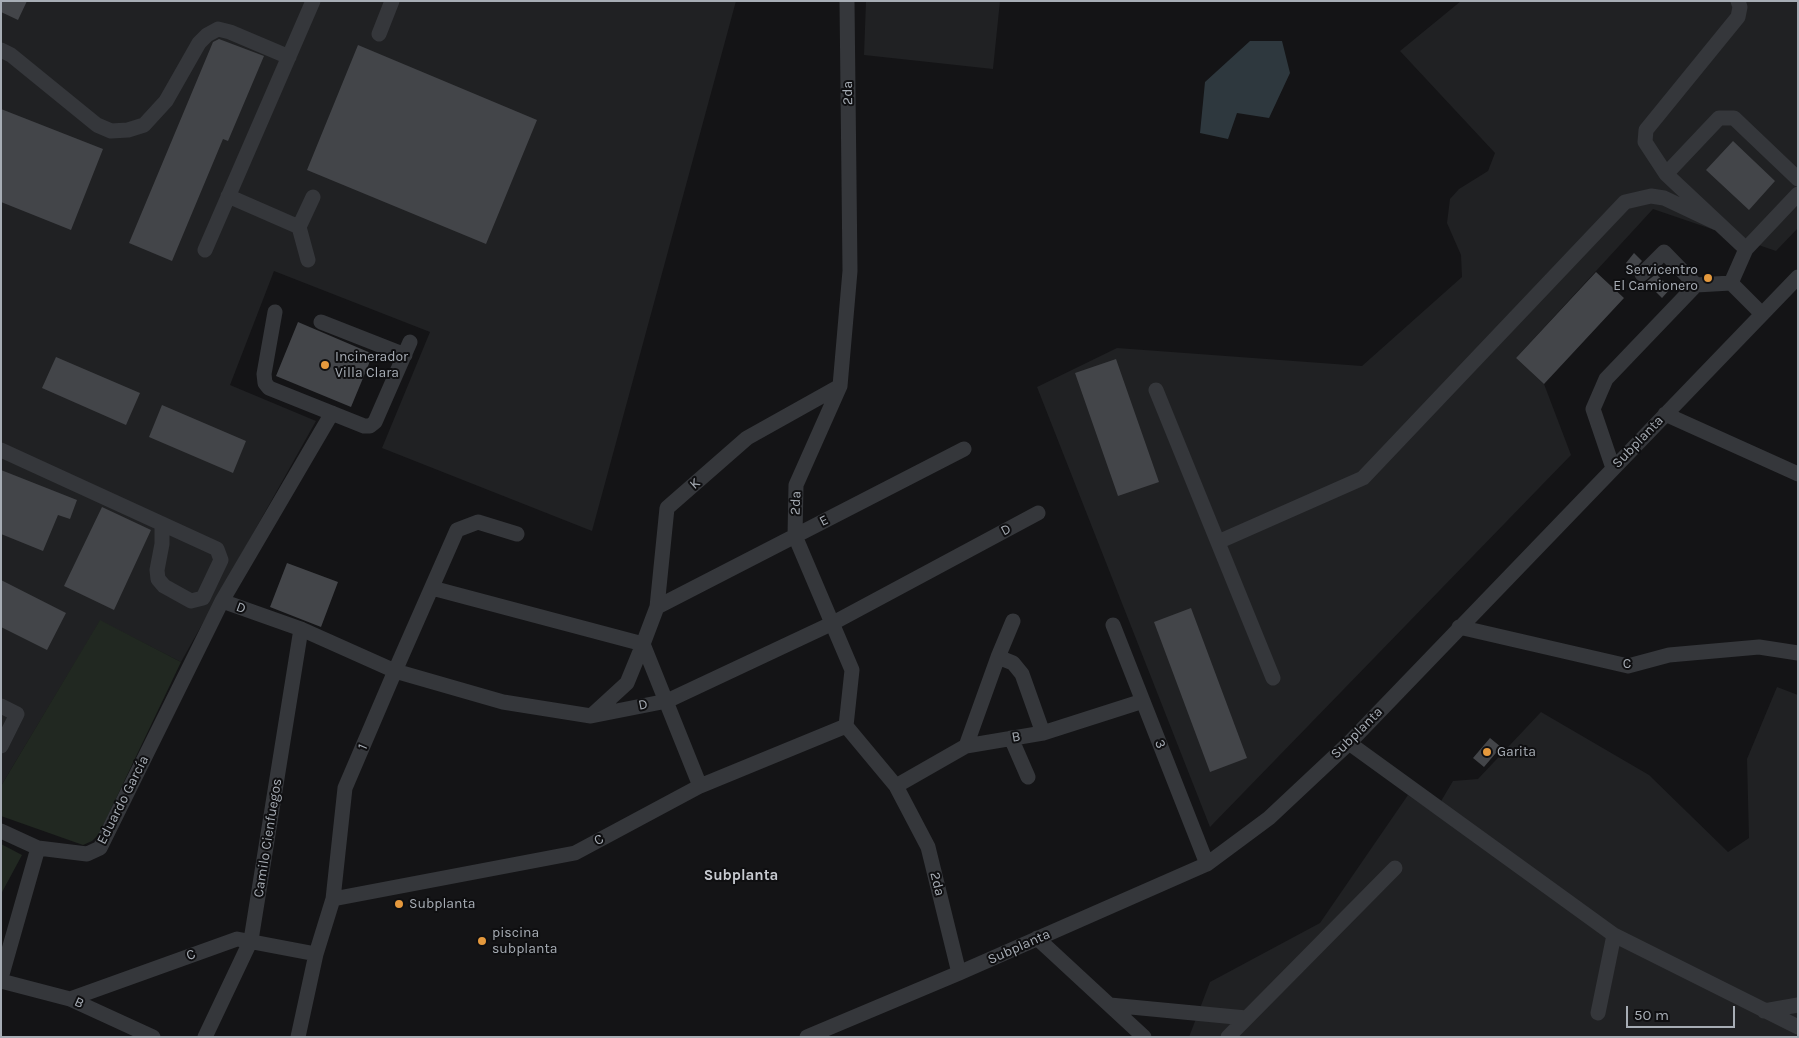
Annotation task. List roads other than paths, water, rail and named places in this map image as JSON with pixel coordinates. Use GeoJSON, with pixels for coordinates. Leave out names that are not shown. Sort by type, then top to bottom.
{"type":"FeatureCollection","features":[{"type":"Feature","properties":{"kind":"street"},"geometry":{"type":"LineString","coordinates":[[205,250],[313,1]]}},
{"type":"Feature","properties":{"kind":"street"},"geometry":{"type":"LineString","coordinates":[[379,34],[392,1]]}},
{"type":"Feature","properties":{"kind":"street","name":"2da"},"geometry":{"type":"LineString","coordinates":[[847,1],[850,271],[840,386],[796,484],[794,536],[852,670],[846,726],[896,786],[928,847],[959,973]]}},
{"type":"Feature","properties":{"kind":"street"},"geometry":{"type":"LineString","coordinates":[[1738,1],[1740,7],[1738,17],[1646,130],[1645,142],[1666,174],[1746,249]]}},
{"type":"Feature","properties":{"kind":"street"},"geometry":{"type":"LineString","coordinates":[[1,50],[11,54],[97,125],[111,131],[128,130],[144,125],[166,101],[199,43],[207,35],[218,29],[230,32],[288,57]]}},
{"type":"Feature","properties":{"kind":"street"},"geometry":{"type":"LineString","coordinates":[[1666,174],[1719,118],[1734,118],[1798,179]]}},
{"type":"Feature","properties":{"kind":"street"},"geometry":{"type":"LineString","coordinates":[[1731,283],[1746,249],[1798,194]]}},
{"type":"Feature","properties":{"kind":"street"},"geometry":{"type":"LineString","coordinates":[[228,196],[299,228]]}},
{"type":"Feature","properties":{"kind":"street"},"geometry":{"type":"LineString","coordinates":[[1218,542],[1363,478],[1626,202],[1651,196],[1664,198],[1719,224]]}},
{"type":"Feature","properties":{"kind":"street"},"geometry":{"type":"LineString","coordinates":[[308,260],[299,228],[313,198]]}},
{"type":"Feature","properties":{"kind":"street"},"geometry":{"type":"LineString","coordinates":[[1642,274],[1664,252],[1696,285]]}},
{"type":"Feature","properties":{"kind":"street"},"geometry":{"type":"LineString","coordinates":[[1613,468],[1593,409],[1606,379],[1696,285],[1731,283],[1762,314]]}},
{"type":"Feature","properties":{"kind":"street","name":"Subplanta"},"geometry":{"type":"LineString","coordinates":[[807,1037],[822,1034],[1207,864],[1269,818],[1349,743],[1762,314],[1796,283]]}},
{"type":"Feature","properties":{"kind":"street"},"geometry":{"type":"LineString","coordinates":[[275,312],[264,374],[265,383],[270,388],[364,426],[370,426],[374,422],[408,348],[322,322]]}},
{"type":"Feature","properties":{"kind":"street","name":"K"},"geometry":{"type":"LineString","coordinates":[[591,716],[627,683],[657,607],[667,508],[747,438],[840,386]]}},
{"type":"Feature","properties":{"kind":"street"},"geometry":{"type":"LineString","coordinates":[[1156,390],[1273,678]]}},
{"type":"Feature","properties":{"kind":"street","name":"Eduardo García"},"geometry":{"type":"LineString","coordinates":[[1,831],[38,848],[87,854],[100,848],[222,601],[332,413]]}},
{"type":"Feature","properties":{"kind":"street"},"geometry":{"type":"LineString","coordinates":[[1665,414],[1798,474]]}},
{"type":"Feature","properties":{"kind":"street","name":"E"},"geometry":{"type":"LineString","coordinates":[[657,607],[964,449]]}},
{"type":"Feature","properties":{"kind":"street"},"geometry":{"type":"LineString","coordinates":[[1,450],[217,549],[221,560],[203,598],[191,601],[164,586],[158,579],[156,570],[162,544],[162,525]]}},
{"type":"Feature","properties":{"kind":"street","name":"D"},"geometry":{"type":"LineString","coordinates":[[222,601],[301,629],[395,670],[503,702],[591,716],[666,701],[833,623],[1038,513]]}},
{"type":"Feature","properties":{"kind":"street","name":"1"},"geometry":{"type":"LineString","coordinates":[[298,1037],[316,954],[334,899],[345,788],[395,670],[457,530],[478,522],[517,534]]}},
{"type":"Feature","properties":{"kind":"street"},"geometry":{"type":"LineString","coordinates":[[432,588],[643,644],[700,786]]}},
{"type":"Feature","properties":{"kind":"street"},"geometry":{"type":"LineString","coordinates":[[966,746],[1013,621]]}},
{"type":"Feature","properties":{"kind":"street","name":"3"},"geometry":{"type":"LineString","coordinates":[[1113,625],[1207,864]]}},
{"type":"Feature","properties":{"kind":"street","name":"C"},"geometry":{"type":"LineString","coordinates":[[1459,627],[1628,666],[1669,655],[1759,648],[1798,653]]}},
{"type":"Feature","properties":{"kind":"street","name":"Camilo Cienfuegos"},"geometry":{"type":"LineString","coordinates":[[205,1037],[251,940],[301,629]]}},
{"type":"Feature","properties":{"kind":"street"},"geometry":{"type":"LineString","coordinates":[[998,657],[1013,663],[1022,674],[1043,733]]}},
{"type":"Feature","properties":{"kind":"street","name":"B"},"geometry":{"type":"LineString","coordinates":[[896,786],[966,746],[1043,733],[1143,701]]}},
{"type":"Feature","properties":{"kind":"street"},"geometry":{"type":"LineString","coordinates":[[1,706],[17,714],[1,746]]}},
{"type":"Feature","properties":{"kind":"street","name":"C"},"geometry":{"type":"LineString","coordinates":[[334,899],[575,853],[700,786],[846,726]]}},
{"type":"Feature","properties":{"kind":"street"},"geometry":{"type":"LineString","coordinates":[[1011,738],[1028,777]]}},
{"type":"Feature","properties":{"kind":"street"},"geometry":{"type":"LineString","coordinates":[[1349,743],[1614,934],[1798,1027]]}},
{"type":"Feature","properties":{"kind":"street"},"geometry":{"type":"LineString","coordinates":[[1,980],[38,848]]}},
{"type":"Feature","properties":{"kind":"street"},"geometry":{"type":"LineString","coordinates":[[1228,1037],[1395,868]]}},
{"type":"Feature","properties":{"kind":"street"},"geometry":{"type":"LineString","coordinates":[[1598,1013],[1614,934]]}},
{"type":"Feature","properties":{"kind":"street"},"geometry":{"type":"LineString","coordinates":[[1037,938],[1144,1037]]}},
{"type":"Feature","properties":{"kind":"street","name":"C"},"geometry":{"type":"LineString","coordinates":[[70,999],[236,939],[251,940],[316,954]]}},
{"type":"Feature","properties":{"kind":"street","name":"B"},"geometry":{"type":"LineString","coordinates":[[1,980],[70,999],[153,1037]]}},
{"type":"Feature","properties":{"kind":"street"},"geometry":{"type":"LineString","coordinates":[[1110,1005],[1246,1018]]}},
{"type":"Feature","properties":{"kind":"street"},"geometry":{"type":"LineString","coordinates":[[1764,1011],[1798,1005]]}},
{"type":"Feature","properties":{"kind":"place","name":"Servicentro El Camionero"},"geometry":{"type":"Point","coordinates":[1708,278]}},
{"type":"Feature","properties":{"kind":"place","name":"Incinerador Villa Clara"},"geometry":{"type":"Point","coordinates":[325,365]}},
{"type":"Feature","properties":{"kind":"place","name":"Garita"},"geometry":{"type":"Point","coordinates":[1487,752]}},
{"type":"Feature","properties":{"kind":"place","name":"Subplanta"},"geometry":{"type":"Point","coordinates":[399,904]}},
{"type":"Feature","properties":{"kind":"place","name":"piscina subplanta"},"geometry":{"type":"Point","coordinates":[482,941]}},
{"type":"Feature","properties":{"kind":"district","name":"Subplanta"},"geometry":{"type":"Point","coordinates":[741,876]}}]}
